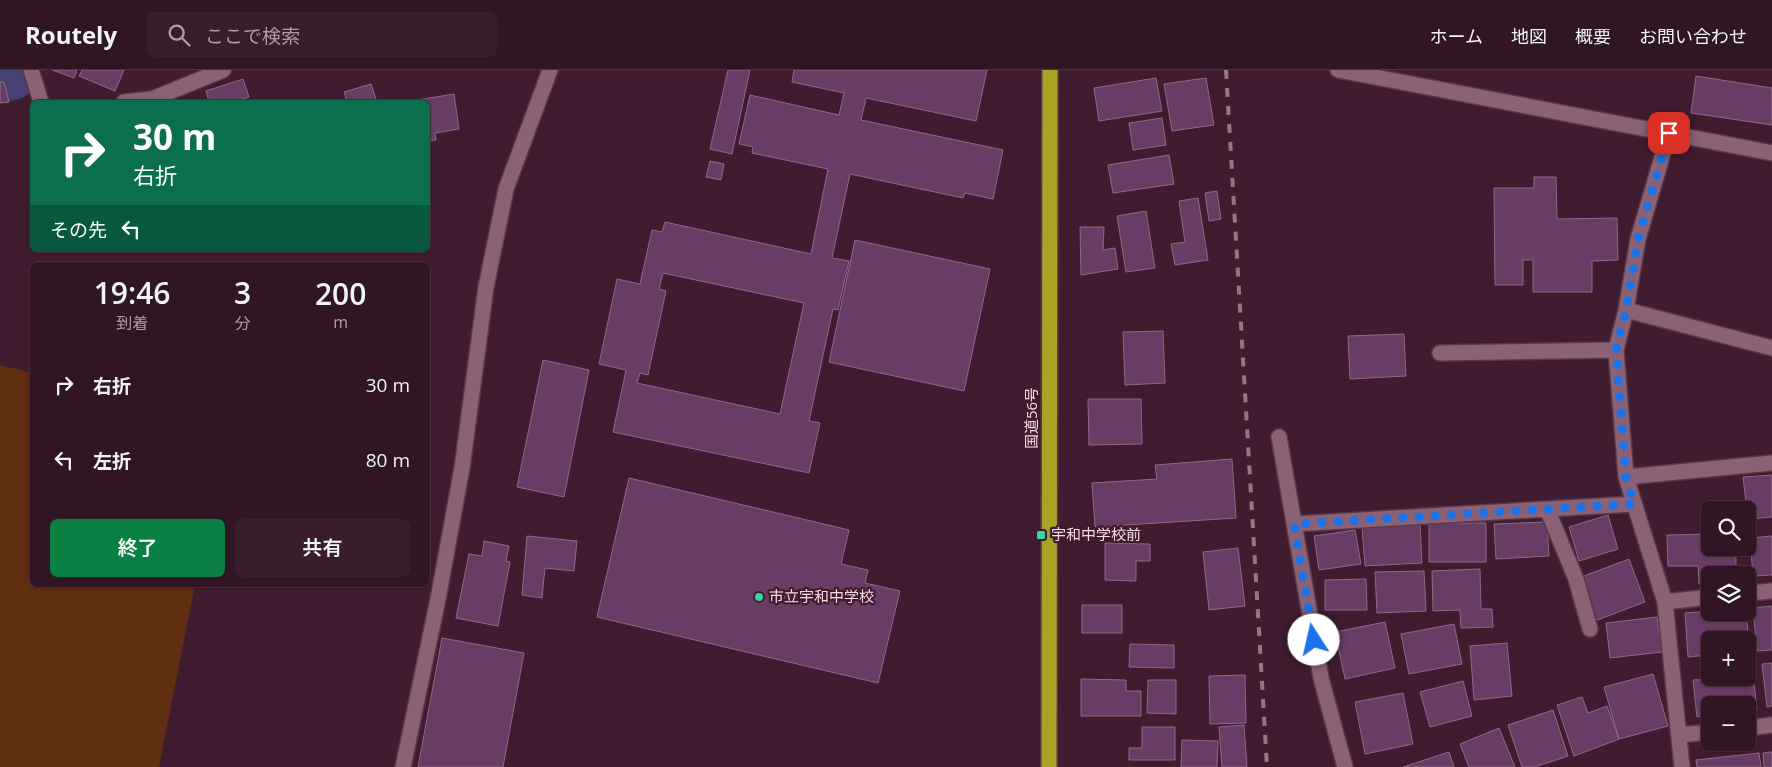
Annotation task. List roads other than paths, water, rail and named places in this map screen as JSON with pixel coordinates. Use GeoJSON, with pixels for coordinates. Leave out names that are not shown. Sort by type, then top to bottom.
{"type":"FeatureCollection","features":[{"type":"Feature","properties":{"kind":"highway","name":"国道56号"},"geometry":{"type":"LineString","coordinates":[[1048,767],[1050,70]]}},
{"type":"Feature","properties":{"kind":"street"},"geometry":{"type":"LineString","coordinates":[[31,70],[40,100]]}},
{"type":"Feature","properties":{"kind":"street"},"geometry":{"type":"LineString","coordinates":[[138,100],[152,98],[223,70]]}},
{"type":"Feature","properties":{"kind":"street"},"geometry":{"type":"LineString","coordinates":[[403,767],[438,599],[458,487],[486,287],[506,189],[550,70]]}},
{"type":"Feature","properties":{"kind":"street"},"geometry":{"type":"LineString","coordinates":[[1338,70],[1772,153]]}},
{"type":"Feature","properties":{"kind":"street"},"geometry":{"type":"LineString","coordinates":[[1669,133],[1638,239],[1626,310],[1616,350],[1626,477],[1665,602],[1682,767]]}},
{"type":"Feature","properties":{"kind":"street"},"geometry":{"type":"LineString","coordinates":[[1626,310],[1772,348]]}},
{"type":"Feature","properties":{"kind":"street"},"geometry":{"type":"LineString","coordinates":[[1440,353],[1616,350]]}},
{"type":"Feature","properties":{"kind":"street"},"geometry":{"type":"LineString","coordinates":[[1279,437],[1321,678],[1345,767]]}},
{"type":"Feature","properties":{"kind":"street"},"geometry":{"type":"LineString","coordinates":[[1626,477],[1772,463]]}},
{"type":"Feature","properties":{"kind":"street"},"geometry":{"type":"LineString","coordinates":[[1294,524],[1634,504]]}},
{"type":"Feature","properties":{"kind":"street"},"geometry":{"type":"LineString","coordinates":[[1547,509],[1576,579],[1590,629]]}},
{"type":"Feature","properties":{"kind":"street"},"geometry":{"type":"LineString","coordinates":[[1756,592],[1772,591]]}},
{"type":"Feature","properties":{"kind":"street"},"geometry":{"type":"LineString","coordinates":[[1665,602],[1701,598]]}},
{"type":"Feature","properties":{"kind":"street"},"geometry":{"type":"LineString","coordinates":[[1756,727],[1772,725]]}},
{"type":"Feature","properties":{"kind":"street"},"geometry":{"type":"LineString","coordinates":[[1680,735],[1701,733]]}},
{"type":"Feature","properties":{"kind":"waterway"},"geometry":{"type":"LineString","coordinates":[[0,78],[12,75],[15,70]]}},
{"type":"Feature","properties":{"kind":"railway"},"geometry":{"type":"LineString","coordinates":[[1226,70],[1267,767]]}},
{"type":"Feature","properties":{"kind":"place","name":"宇和中学校前"},"geometry":{"type":"Point","coordinates":[1041,535]}},
{"type":"Feature","properties":{"kind":"place","name":"市立宇和中学校"},"geometry":{"type":"Point","coordinates":[759,597]}}]}
